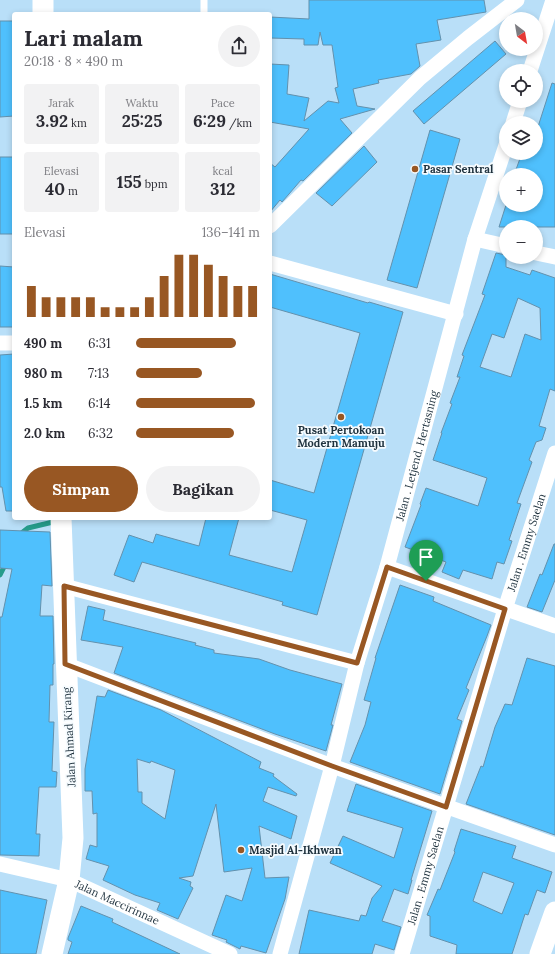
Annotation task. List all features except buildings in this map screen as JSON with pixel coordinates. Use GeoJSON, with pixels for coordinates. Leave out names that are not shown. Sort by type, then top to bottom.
{"type":"FeatureCollection","features":[{"type":"Feature","properties":{"kind":"main road"},"geometry":{"type":"LineString","coordinates":[[43,0],[43,12]]}},
{"type":"Feature","properties":{"kind":"main road","name":"Jalan Ahmad Kirang"},"geometry":{"type":"LineString","coordinates":[[52,954],[69,880],[73,838],[65,664],[64,586],[61,523]]}},
{"type":"Feature","properties":{"kind":"main road"},"geometry":{"type":"LineString","coordinates":[[540,954],[555,912]]}},
{"type":"Feature","properties":{"kind":"street"},"geometry":{"type":"LineString","coordinates":[[272,224],[420,78],[517,0]]}},
{"type":"Feature","properties":{"kind":"street"},"geometry":{"type":"LineString","coordinates":[[532,64],[553,0]]}},
{"type":"Feature","properties":{"kind":"street","name":"Jalan . Letjend. Hertasning"},"geometry":{"type":"LineString","coordinates":[[280,954],[332,766],[357,663],[387,567],[475,239],[501,160]]}},
{"type":"Feature","properties":{"kind":"street"},"geometry":{"type":"LineString","coordinates":[[475,239],[499,244]]}},
{"type":"Feature","properties":{"kind":"street"},"geometry":{"type":"LineString","coordinates":[[543,254],[555,257]]}},
{"type":"Feature","properties":{"kind":"street"},"geometry":{"type":"LineString","coordinates":[[272,264],[456,314]]}},
{"type":"Feature","properties":{"kind":"street"},"geometry":{"type":"LineString","coordinates":[[0,343],[12,342]]}},
{"type":"Feature","properties":{"kind":"street","name":"Jalan . Emmy Saelan"},"geometry":{"type":"LineString","coordinates":[[402,954],[505,609],[555,453]]}},
{"type":"Feature","properties":{"kind":"street"},"geometry":{"type":"LineString","coordinates":[[387,567],[555,626]]}},
{"type":"Feature","properties":{"kind":"street"},"geometry":{"type":"LineString","coordinates":[[64,586],[357,663]]}},
{"type":"Feature","properties":{"kind":"street"},"geometry":{"type":"LineString","coordinates":[[65,664],[332,766],[555,845]]}},
{"type":"Feature","properties":{"kind":"street","name":"Jalan Maccirinnae"},"geometry":{"type":"LineString","coordinates":[[0,864],[69,880],[230,954]]}},
{"type":"Feature","properties":{"kind":"lane"},"geometry":{"type":"LineString","coordinates":[[204,0],[204,12]]}},
{"type":"Feature","properties":{"kind":"waterway"},"geometry":{"type":"LineString","coordinates":[[19,535],[28,528],[53,522],[54,520]]}},
{"type":"Feature","properties":{"kind":"waterway"},"geometry":{"type":"LineString","coordinates":[[0,575],[6,563]]}},
{"type":"Feature","properties":{"kind":"place","name":"Pasar Sentral"},"geometry":{"type":"Point","coordinates":[415,169]}},
{"type":"Feature","properties":{"kind":"place","name":"Pusat Pertokoan Modern Mamuju"},"geometry":{"type":"Point","coordinates":[341,417]}},
{"type":"Feature","properties":{"kind":"place","name":"Masjid Al-Ikhwan"},"geometry":{"type":"Point","coordinates":[241,850]}},
{"type":"Feature","properties":{"kind":"route"},"geometry":{"type":"LineString","coordinates":[[387,567],[426,581],[505,609],[446,807],[332,766],[65,664],[64,586],[357,663],[387,567]]}}]}
